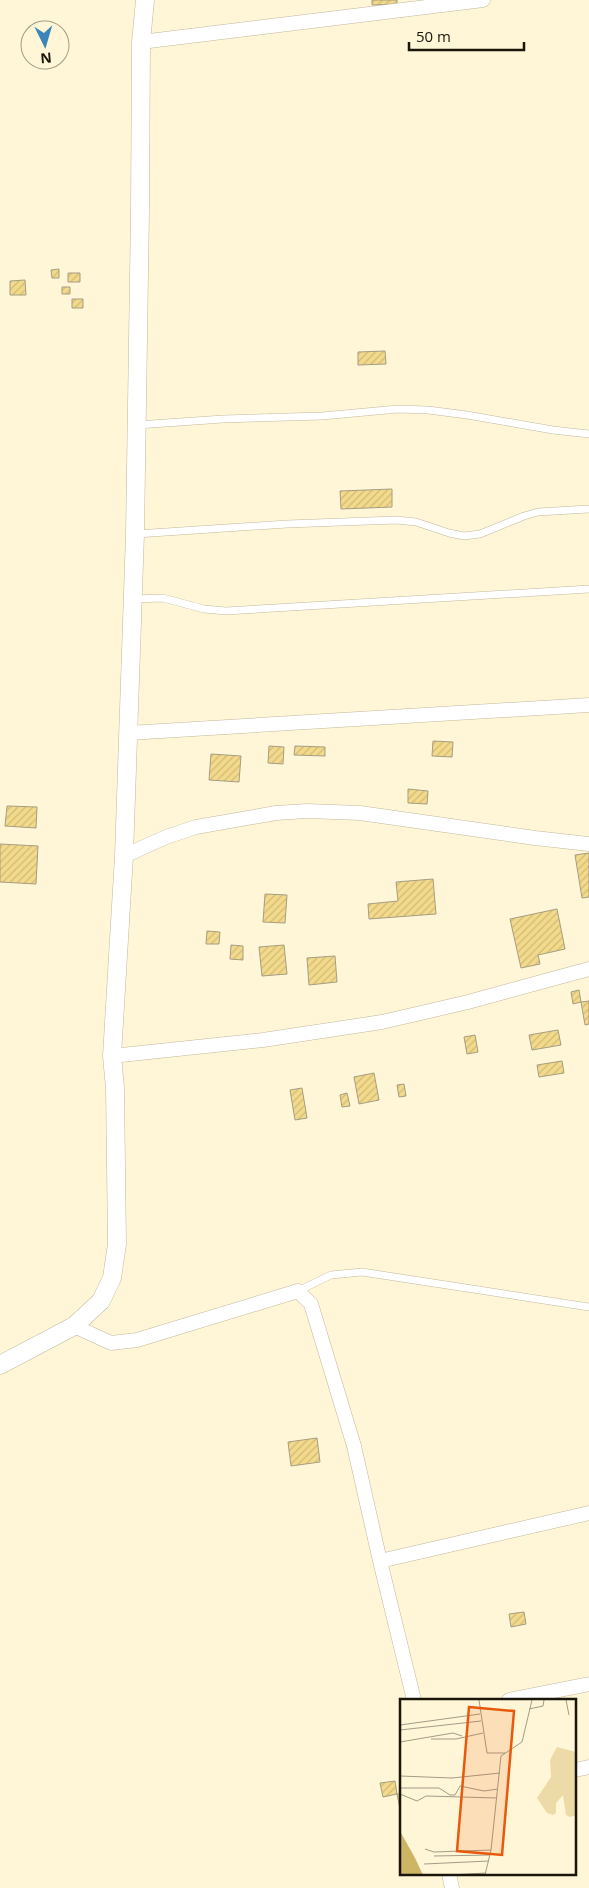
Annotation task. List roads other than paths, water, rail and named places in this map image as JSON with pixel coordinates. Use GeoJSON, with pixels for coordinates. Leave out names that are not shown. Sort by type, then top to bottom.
{"type":"FeatureCollection","features":[{"type":"Feature","properties":{"kind":"street"},"geometry":{"type":"LineString","coordinates":[[0,1365],[74,1326],[101,1301],[112,1278],[116,1244],[115,1088],[112,1056],[124,856],[133,599],[137,425],[140,42],[145,0]]}},
{"type":"Feature","properties":{"kind":"street"},"geometry":{"type":"LineString","coordinates":[[140,42],[484,0]]}},
{"type":"Feature","properties":{"kind":"street"},"geometry":{"type":"LineString","coordinates":[[128,733],[589,706]]}},
{"type":"Feature","properties":{"kind":"street"},"geometry":{"type":"LineString","coordinates":[[124,856],[166,837],[196,827],[276,813],[307,811],[360,813],[516,836],[589,844]]}},
{"type":"Feature","properties":{"kind":"street"},"geometry":{"type":"LineString","coordinates":[[112,1056],[263,1040],[382,1022],[468,1002],[589,969]]}},
{"type":"Feature","properties":{"kind":"street"},"geometry":{"type":"LineString","coordinates":[[74,1326],[111,1342],[137,1340],[298,1291],[310,1304],[354,1446],[414,1699]]}},
{"type":"Feature","properties":{"kind":"street"},"geometry":{"type":"LineString","coordinates":[[380,1561],[589,1513]]}},
{"type":"Feature","properties":{"kind":"street"},"geometry":{"type":"LineString","coordinates":[[514,1699],[589,1684]]}},
{"type":"Feature","properties":{"kind":"street"},"geometry":{"type":"LineString","coordinates":[[576,1770],[589,1767]]}},
{"type":"Feature","properties":{"kind":"lane"},"geometry":{"type":"LineString","coordinates":[[137,425],[223,418],[322,416],[398,409],[428,410],[467,415],[553,430],[589,434]]}},
{"type":"Feature","properties":{"kind":"lane"},"geometry":{"type":"LineString","coordinates":[[135,534],[287,524],[396,520],[416,522],[464,536],[480,534],[538,512],[589,508]]}},
{"type":"Feature","properties":{"kind":"lane"},"geometry":{"type":"LineString","coordinates":[[133,599],[163,598],[204,609],[226,611],[589,589]]}},
{"type":"Feature","properties":{"kind":"lane"},"geometry":{"type":"LineString","coordinates":[[298,1291],[331,1275],[362,1272],[589,1306]]}}]}
